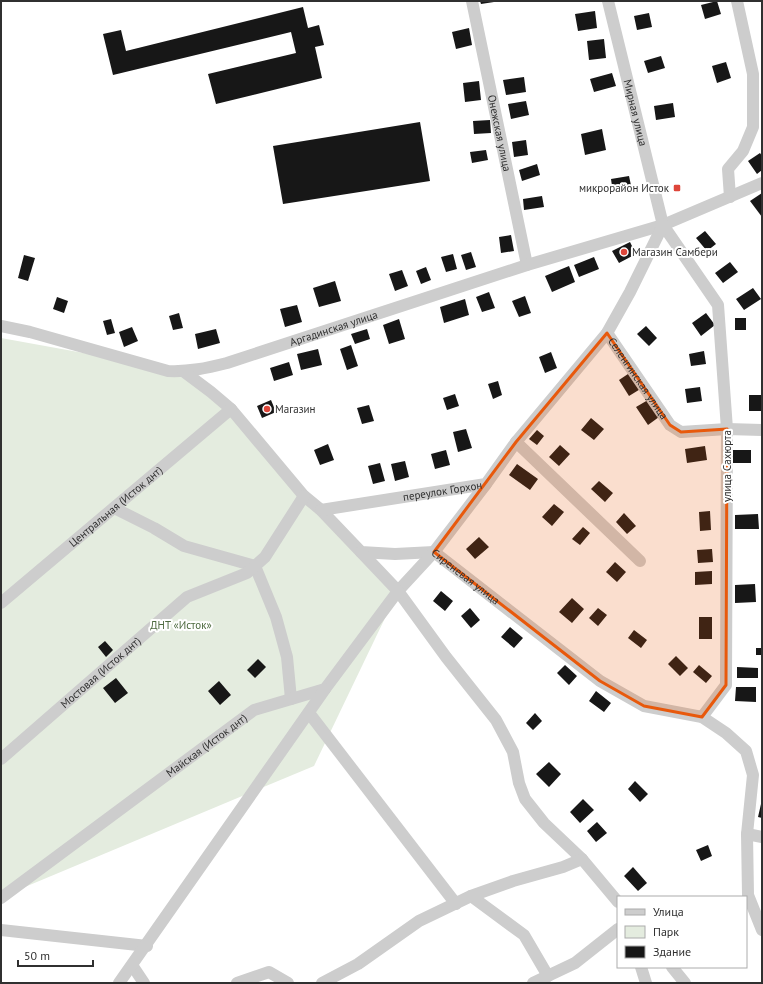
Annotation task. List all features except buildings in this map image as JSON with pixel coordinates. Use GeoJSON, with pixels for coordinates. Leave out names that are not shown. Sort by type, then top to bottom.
{"type":"FeatureCollection","features":[{"type":"Feature","properties":{"kind":"street","name":"Онежская улица"},"geometry":{"type":"LineString","coordinates":[[472,1],[527,265]]}},
{"type":"Feature","properties":{"kind":"street","name":"Мирная улица"},"geometry":{"type":"LineString","coordinates":[[608,1],[663,225]]}},
{"type":"Feature","properties":{"kind":"street"},"geometry":{"type":"LineString","coordinates":[[730,197],[728,169],[743,151],[753,127],[753,74],[737,1]]}},
{"type":"Feature","properties":{"kind":"street","name":"Аргадинская улица"},"geometry":{"type":"LineString","coordinates":[[1,326],[30,332],[168,371],[183,372],[203,369],[227,363],[527,265],[663,225],[762,183]]}},
{"type":"Feature","properties":{"kind":"street","name":"переулок Горхон"},"geometry":{"type":"LineString","coordinates":[[321,510],[486,484],[516,442],[607,333],[630,292],[663,225]]}},
{"type":"Feature","properties":{"kind":"street","name":"улица Сахюрта"},"geometry":{"type":"LineString","coordinates":[[663,225],[718,305],[727,429],[726,686],[702,717]]}},
{"type":"Feature","properties":{"kind":"street","name":"Селенгинская улица"},"geometry":{"type":"LineString","coordinates":[[607,333],[670,425],[680,432],[727,429],[762,430]]}},
{"type":"Feature","properties":{"kind":"street"},"geometry":{"type":"LineString","coordinates":[[183,372],[211,392],[231,409],[304,496],[321,510],[398,591],[446,657],[496,720],[514,752],[519,783],[525,799],[544,822],[582,859],[617,901]]}},
{"type":"Feature","properties":{"kind":"street","name":"Центральная (Исток днт)"},"geometry":{"type":"LineString","coordinates":[[1,603],[231,409]]}},
{"type":"Feature","properties":{"kind":"street"},"geometry":{"type":"LineString","coordinates":[[516,442],[640,561]]}},
{"type":"Feature","properties":{"kind":"street"},"geometry":{"type":"LineString","coordinates":[[362,552],[395,554],[434,552],[486,484]]}},
{"type":"Feature","properties":{"kind":"street","name":"Мостовая (Исток днт)"},"geometry":{"type":"LineString","coordinates":[[1,759],[187,597],[246,573],[255,566],[265,557],[304,496]]}},
{"type":"Feature","properties":{"kind":"street"},"geometry":{"type":"LineString","coordinates":[[114,508],[154,528],[184,546],[255,566],[276,617],[287,656],[291,699]]}},
{"type":"Feature","properties":{"kind":"street","name":"Сиреневая улица"},"geometry":{"type":"LineString","coordinates":[[398,591],[434,552],[600,681],[644,706],[702,717],[726,733],[746,751],[753,775],[747,834]]}},
{"type":"Feature","properties":{"kind":"street"},"geometry":{"type":"LineString","coordinates":[[119,983],[325,689],[398,591]]}},
{"type":"Feature","properties":{"kind":"street","name":"Майская (Исток днт)"},"geometry":{"type":"LineString","coordinates":[[1,898],[254,710],[325,689]]}},
{"type":"Feature","properties":{"kind":"street"},"geometry":{"type":"LineString","coordinates":[[309,713],[456,904]]}},
{"type":"Feature","properties":{"kind":"street"},"geometry":{"type":"LineString","coordinates":[[762,837],[747,834],[748,895],[762,930]]}},
{"type":"Feature","properties":{"kind":"street"},"geometry":{"type":"LineString","coordinates":[[322,983],[358,964],[420,921],[471,896],[513,881],[563,867],[582,859]]}},
{"type":"Feature","properties":{"kind":"street"},"geometry":{"type":"LineString","coordinates":[[471,896],[524,935],[548,976]]}},
{"type":"Feature","properties":{"kind":"street"},"geometry":{"type":"LineString","coordinates":[[1,930],[146,946]]}},
{"type":"Feature","properties":{"kind":"street"},"geometry":{"type":"LineString","coordinates":[[533,983],[575,963],[617,930]]}},
{"type":"Feature","properties":{"kind":"street"},"geometry":{"type":"LineString","coordinates":[[132,965],[144,983]]}},
{"type":"Feature","properties":{"kind":"street"},"geometry":{"type":"LineString","coordinates":[[641,968],[646,983]]}},
{"type":"Feature","properties":{"kind":"street"},"geometry":{"type":"LineString","coordinates":[[673,968],[685,983]]}},
{"type":"Feature","properties":{"kind":"street"},"geometry":{"type":"LineString","coordinates":[[237,983],[269,972],[288,983]]}},
{"type":"Feature","properties":{"kind":"highlighted area"},"geometry":{"type":"Polygon","coordinates":[[[607,333],[670,425],[681,432],[727,429],[726,685],[702,717],[644,706],[600,681],[434,552],[516,442],[607,333]]]}},
{"type":"Feature","properties":{"kind":"green space","name":"ДНТ «Исток»"},"geometry":{"type":"Polygon","coordinates":[[[1,338],[183,371],[231,409],[398,591],[314,766],[1,897],[1,338]]]}},
{"type":"Feature","properties":{"kind":"place","name":"микрорайон Исток"},"geometry":{"type":"Point","coordinates":[677,188]}},
{"type":"Feature","properties":{"kind":"place","name":"Магазин Самбери"},"geometry":{"type":"Point","coordinates":[624,252]}},
{"type":"Feature","properties":{"kind":"place","name":"Магазин"},"geometry":{"type":"Point","coordinates":[267,409]}}]}
